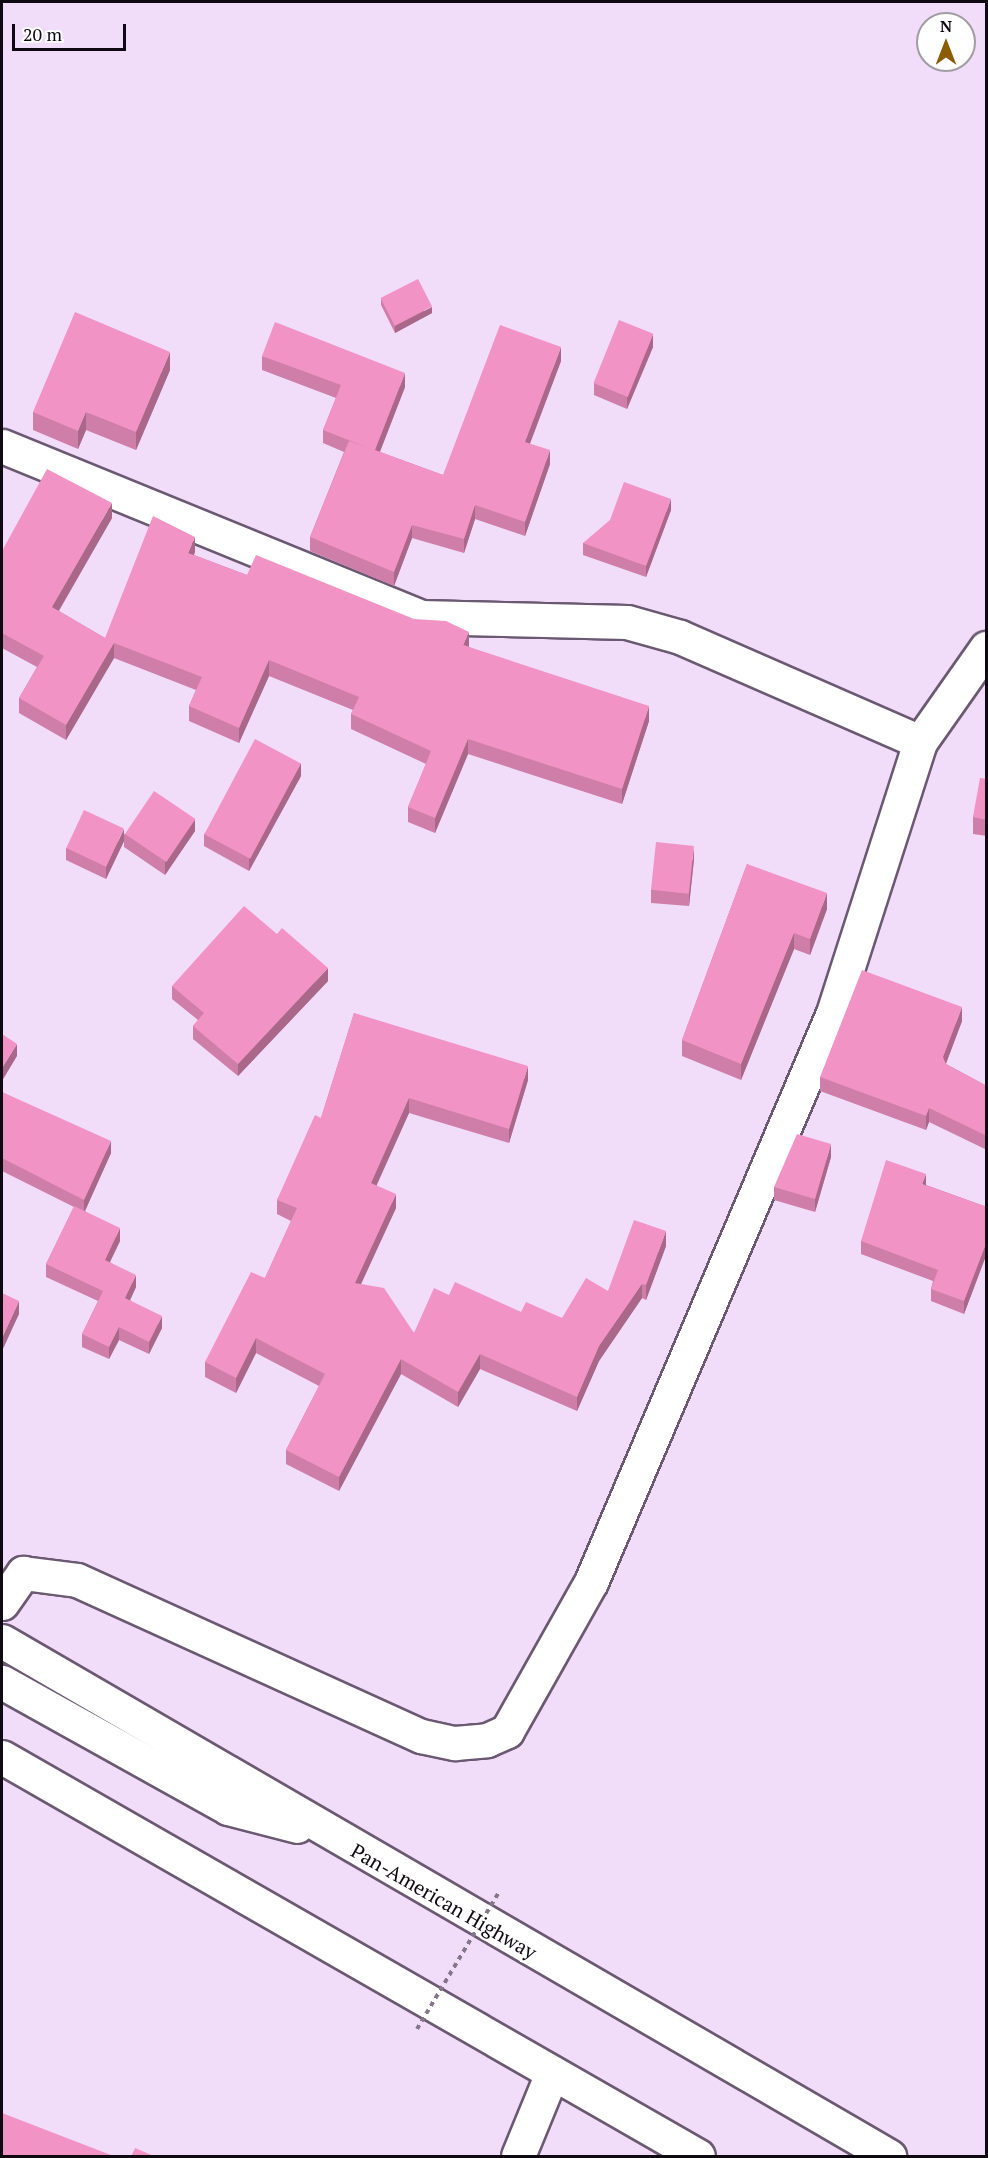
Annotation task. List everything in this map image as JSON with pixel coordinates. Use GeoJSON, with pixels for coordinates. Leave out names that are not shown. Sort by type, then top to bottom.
{"type":"FeatureCollection","features":[{"type":"Feature","properties":{"kind":"main road"},"geometry":{"type":"LineString","coordinates":[[2,446],[421,617],[458,622],[627,622],[680,637],[920,742]]}},
{"type":"Feature","properties":{"kind":"main road"},"geometry":{"type":"LineString","coordinates":[[2,1603],[23,1574],[77,1580],[421,1736],[454,1743],[487,1740],[507,1731],[591,1582],[833,1012],[920,742],[987,648]]}},
{"type":"Feature","properties":{"kind":"main road","name":"Pan-American Highway"},"geometry":{"type":"LineString","coordinates":[[2,1641],[317,1828],[889,2157]]}},
{"type":"Feature","properties":{"kind":"main road"},"geometry":{"type":"LineString","coordinates":[[2,1682],[228,1808],[269,1823],[317,1828]]}},
{"type":"Feature","properties":{"kind":"main road"},"geometry":{"type":"LineString","coordinates":[[8,1759],[698,2157]]}},
{"type":"Feature","properties":{"kind":"main road"},"geometry":{"type":"LineString","coordinates":[[518,2157],[552,2073]]}},
{"type":"Feature","properties":{"kind":"path"},"geometry":{"type":"LineString","coordinates":[[417,2029],[500,1892]]}},
{"type":"Feature","properties":{"kind":"building"},"geometry":{"type":"Polygon","coordinates":[[[418,279],[432,307],[395,326],[381,298],[418,279]]]}},
{"type":"Feature","properties":{"kind":"building"},"geometry":{"type":"Polygon","coordinates":[[[75,312],[170,352],[136,432],[86,412],[78,431],[33,412],[75,312]]]}},
{"type":"Feature","properties":{"kind":"building"},"geometry":{"type":"Polygon","coordinates":[[[619,320],[653,334],[628,397],[594,383],[619,320]]]}},
{"type":"Feature","properties":{"kind":"building"},"geometry":{"type":"Polygon","coordinates":[[[275,322],[405,373],[375,450],[443,475],[500,325],[561,347],[525,442],[550,450],[525,522],[475,505],[464,539],[412,525],[394,572],[310,537],[349,441],[366,447],[323,430],[341,385],[262,356],[275,322]]]}},
{"type":"Feature","properties":{"kind":"building"},"geometry":{"type":"Polygon","coordinates":[[[47,469],[112,503],[52,607],[105,638],[153,516],[195,537],[188,553],[247,575],[256,555],[414,619],[446,621],[469,632],[463,645],[649,706],[622,789],[468,739],[435,818],[408,807],[431,751],[351,714],[359,697],[269,660],[239,728],[189,706],[202,677],[114,643],[66,725],[19,698],[44,656],[2,633],[2,551],[47,469]]]}},
{"type":"Feature","properties":{"kind":"building"},"geometry":{"type":"Polygon","coordinates":[[[624,482],[671,499],[646,566],[583,543],[610,520],[624,482]]]}},
{"type":"Feature","properties":{"kind":"building"},"geometry":{"type":"Polygon","coordinates":[[[255,739],[301,763],[250,859],[204,834],[255,739]]]}},
{"type":"Feature","properties":{"kind":"building"},"geometry":{"type":"Polygon","coordinates":[[[980,778],[987,779],[987,820],[973,817],[980,778]]]}},
{"type":"Feature","properties":{"kind":"building"},"geometry":{"type":"Polygon","coordinates":[[[154,791],[195,819],[166,862],[125,834],[154,791]]]}},
{"type":"Feature","properties":{"kind":"building"},"geometry":{"type":"Polygon","coordinates":[[[84,810],[124,829],[106,867],[66,848],[84,810]]]}},
{"type":"Feature","properties":{"kind":"building"},"geometry":{"type":"Polygon","coordinates":[[[656,842],[694,846],[689,894],[651,890],[656,842]]]}},
{"type":"Feature","properties":{"kind":"building"},"geometry":{"type":"Polygon","coordinates":[[[747,864],[827,893],[810,939],[794,933],[741,1064],[682,1040],[747,864]]]}},
{"type":"Feature","properties":{"kind":"building"},"geometry":{"type":"Polygon","coordinates":[[[244,906],[277,934],[282,928],[328,968],[238,1064],[193,1026],[204,1013],[172,986],[244,906]]]}},
{"type":"Feature","properties":{"kind":"building"},"geometry":{"type":"Polygon","coordinates":[[[862,970],[962,1007],[943,1057],[946,1064],[987,1086],[987,1136],[929,1108],[926,1116],[820,1077],[862,970]]]}},
{"type":"Feature","properties":{"kind":"building"},"geometry":{"type":"Polygon","coordinates":[[[354,1013],[528,1066],[509,1129],[409,1098],[371,1183],[396,1194],[355,1283],[384,1288],[414,1333],[434,1288],[449,1295],[455,1282],[521,1312],[526,1302],[562,1318],[586,1278],[608,1291],[634,1220],[666,1231],[646,1285],[642,1284],[599,1346],[577,1397],[480,1354],[458,1392],[401,1359],[339,1477],[286,1450],[325,1374],[256,1338],[236,1378],[205,1362],[251,1272],[265,1278],[297,1208],[277,1200],[315,1115],[321,1118],[354,1013]]]}},
{"type":"Feature","properties":{"kind":"building"},"geometry":{"type":"Polygon","coordinates":[[[2,1034],[17,1044],[2,1068],[2,1034]]]}},
{"type":"Feature","properties":{"kind":"building"},"geometry":{"type":"Polygon","coordinates":[[[2,1092],[111,1141],[84,1200],[2,1158],[2,1092]]]}},
{"type":"Feature","properties":{"kind":"building"},"geometry":{"type":"Polygon","coordinates":[[[797,1134],[831,1144],[815,1199],[774,1187],[797,1134]]]}},
{"type":"Feature","properties":{"kind":"building"},"geometry":{"type":"Polygon","coordinates":[[[886,1160],[926,1174],[922,1184],[987,1207],[987,1241],[964,1301],[931,1289],[938,1270],[861,1241],[886,1160]]]}},
{"type":"Feature","properties":{"kind":"building"},"geometry":{"type":"Polygon","coordinates":[[[74,1206],[120,1228],[105,1260],[136,1275],[125,1298],[162,1316],[149,1342],[119,1327],[109,1347],[82,1334],[103,1291],[46,1264],[74,1206]]]}},
{"type":"Feature","properties":{"kind":"building"},"geometry":{"type":"Polygon","coordinates":[[[2,1293],[19,1301],[2,1338],[2,1293]]]}},
{"type":"Feature","properties":{"kind":"building"},"geometry":{"type":"Polygon","coordinates":[[[2,2113],[116,2157],[2,2157],[2,2113]]]}},
{"type":"Feature","properties":{"kind":"building"},"geometry":{"type":"Polygon","coordinates":[[[135,2148],[156,2157],[131,2157],[135,2148]]]}}]}
